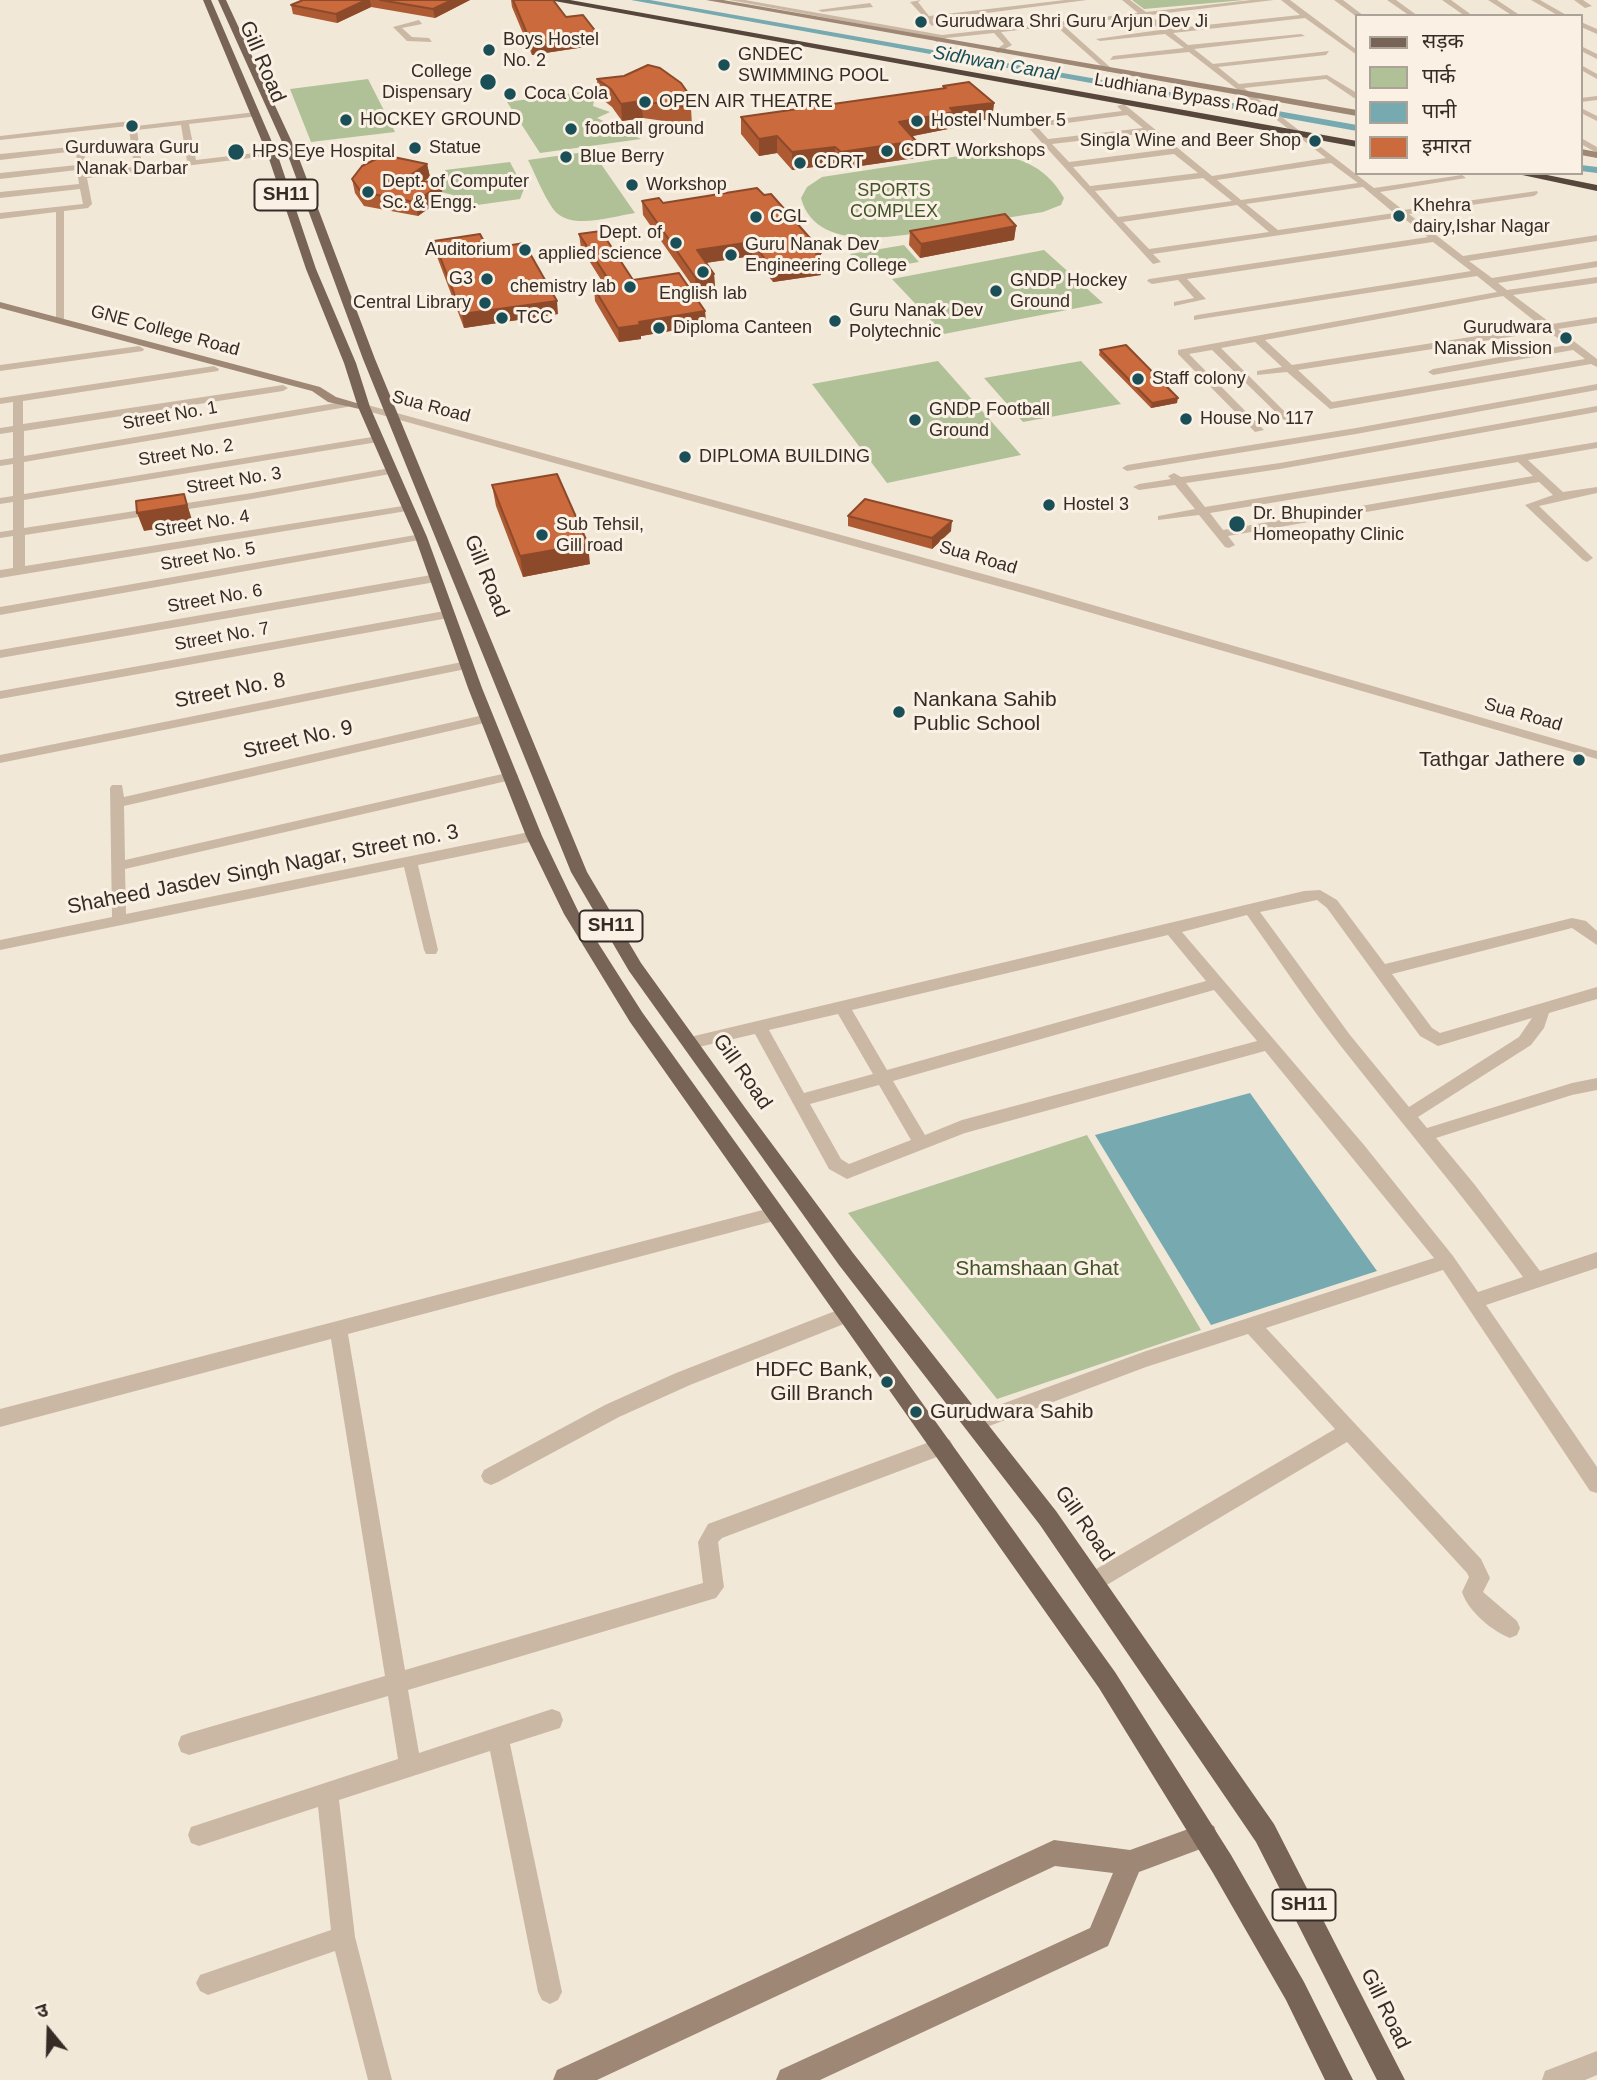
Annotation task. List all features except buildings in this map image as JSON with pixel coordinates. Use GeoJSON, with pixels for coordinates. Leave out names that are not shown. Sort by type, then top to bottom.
{"type":"FeatureCollection","features":[{"type":"Feature","properties":{"kind":"highway","name":"Ludhiana Bypass Road"},"geometry":{"type":"LineString","coordinates":[[554,0],[1116,102],[1292,128]]}},
{"type":"Feature","properties":{"kind":"highway","name":"Ludhiana Bypass Road"},"geometry":{"type":"LineString","coordinates":[[579,0],[1356,142]]}},
{"type":"Feature","properties":{"kind":"highway"},"geometry":{"type":"LineString","coordinates":[[1531,175],[1597,185]]}},
{"type":"Feature","properties":{"kind":"highway"},"geometry":{"type":"LineString","coordinates":[[1553,175],[1597,185]]}},
{"type":"Feature","properties":{"kind":"main road","name":"Gill Road"},"geometry":{"type":"LineString","coordinates":[[207,0],[272,153],[311,270],[349,363],[355,405],[378,439],[390,471],[409,508],[534,836],[572,915],[636,1017],[1107,1680],[1205,1836],[1295,1991],[1339,2080]]}},
{"type":"Feature","properties":{"kind":"main road","name":"Gill Road"},"geometry":{"type":"LineString","coordinates":[[222,0],[292,153],[391,414],[579,872],[635,967],[846,1259],[976,1422],[1093,1582],[1265,1833],[1391,2080]]}},
{"type":"Feature","properties":{"kind":"street"},"geometry":{"type":"LineString","coordinates":[[710,0],[942,38],[1270,0]]}},
{"type":"Feature","properties":{"kind":"street"},"geometry":{"type":"LineString","coordinates":[[735,0],[746,0]]}},
{"type":"Feature","properties":{"kind":"street"},"geometry":{"type":"LineString","coordinates":[[735,0],[942,38],[998,51],[1356,113]]}},
{"type":"Feature","properties":{"kind":"street"},"geometry":{"type":"LineString","coordinates":[[1016,0],[1024,7]]}},
{"type":"Feature","properties":{"kind":"street"},"geometry":{"type":"LineString","coordinates":[[926,18],[1083,0]]}},
{"type":"Feature","properties":{"kind":"street"},"geometry":{"type":"LineString","coordinates":[[1126,0],[1366,188],[1593,358]]}},
{"type":"Feature","properties":{"kind":"street"},"geometry":{"type":"LineString","coordinates":[[1286,0],[1356,52]]}},
{"type":"Feature","properties":{"kind":"street"},"geometry":{"type":"LineString","coordinates":[[1338,0],[1358,14]]}},
{"type":"Feature","properties":{"kind":"street"},"geometry":{"type":"LineString","coordinates":[[1391,0],[1412,14]]}},
{"type":"Feature","properties":{"kind":"street"},"geometry":{"type":"LineString","coordinates":[[1446,0],[1467,14]]}},
{"type":"Feature","properties":{"kind":"street"},"geometry":{"type":"LineString","coordinates":[[1492,0],[1515,14]]}},
{"type":"Feature","properties":{"kind":"street"},"geometry":{"type":"LineString","coordinates":[[1535,0],[1561,14]]}},
{"type":"Feature","properties":{"kind":"street"},"geometry":{"type":"LineString","coordinates":[[1578,0],[1588,6]]}},
{"type":"Feature","properties":{"kind":"street"},"geometry":{"type":"LineString","coordinates":[[916,1],[942,38]]}},
{"type":"Feature","properties":{"kind":"street"},"geometry":{"type":"LineString","coordinates":[[802,12],[870,5]]}},
{"type":"Feature","properties":{"kind":"street"},"geometry":{"type":"LineString","coordinates":[[1100,39],[1307,16]]}},
{"type":"Feature","properties":{"kind":"street"},"geometry":{"type":"LineString","coordinates":[[419,22],[397,27],[410,39],[429,40]]}},
{"type":"Feature","properties":{"kind":"street"},"geometry":{"type":"LineString","coordinates":[[1056,23],[1108,70]]}},
{"type":"Feature","properties":{"kind":"street"},"geometry":{"type":"LineString","coordinates":[[995,30],[1008,45],[998,51]]}},
{"type":"Feature","properties":{"kind":"street"},"geometry":{"type":"LineString","coordinates":[[1113,58],[1301,36]]}},
{"type":"Feature","properties":{"kind":"street"},"geometry":{"type":"LineString","coordinates":[[1210,66],[1326,53]]}},
{"type":"Feature","properties":{"kind":"street"},"geometry":{"type":"LineString","coordinates":[[1239,86],[1327,77],[1356,95]]}},
{"type":"Feature","properties":{"kind":"street"},"geometry":{"type":"LineString","coordinates":[[1116,102],[1276,233]]}},
{"type":"Feature","properties":{"kind":"street"},"geometry":{"type":"LineString","coordinates":[[1130,112],[1031,125],[1156,262]]}},
{"type":"Feature","properties":{"kind":"street"},"geometry":{"type":"LineString","coordinates":[[133,129],[256,114]]}},
{"type":"Feature","properties":{"kind":"street"},"geometry":{"type":"LineString","coordinates":[[0,138],[131,123],[138,169]]}},
{"type":"Feature","properties":{"kind":"street"},"geometry":{"type":"LineString","coordinates":[[185,123],[192,163]]}},
{"type":"Feature","properties":{"kind":"street"},"geometry":{"type":"LineString","coordinates":[[1046,142],[1150,130]]}},
{"type":"Feature","properties":{"kind":"street"},"geometry":{"type":"LineString","coordinates":[[1583,142],[1597,153]]}},
{"type":"Feature","properties":{"kind":"street"},"geometry":{"type":"LineString","coordinates":[[0,157],[80,148],[87,205],[0,216]]}},
{"type":"Feature","properties":{"kind":"street"},"geometry":{"type":"LineString","coordinates":[[1067,165],[1176,151]]}},
{"type":"Feature","properties":{"kind":"street"},"geometry":{"type":"LineString","coordinates":[[0,195],[83,176],[272,153]]}},
{"type":"Feature","properties":{"kind":"street"},"geometry":{"type":"LineString","coordinates":[[1089,189],[1207,177],[1331,160]]}},
{"type":"Feature","properties":{"kind":"street"},"geometry":{"type":"LineString","coordinates":[[0,176],[83,176]]}},
{"type":"Feature","properties":{"kind":"street"},"geometry":{"type":"LineString","coordinates":[[1116,220],[1462,178]]}},
{"type":"Feature","properties":{"kind":"street"},"geometry":{"type":"LineString","coordinates":[[1147,252],[1534,193]]}},
{"type":"Feature","properties":{"kind":"street"},"geometry":{"type":"LineString","coordinates":[[59,321],[60,209]]}},
{"type":"Feature","properties":{"kind":"street"},"geometry":{"type":"LineString","coordinates":[[1461,259],[1597,238]]}},
{"type":"Feature","properties":{"kind":"street"},"geometry":{"type":"LineString","coordinates":[[1152,281],[1434,239]]}},
{"type":"Feature","properties":{"kind":"street"},"geometry":{"type":"LineString","coordinates":[[1490,281],[1597,264]]}},
{"type":"Feature","properties":{"kind":"street"},"geometry":{"type":"LineString","coordinates":[[1197,318],[1479,273]]}},
{"type":"Feature","properties":{"kind":"street"},"geometry":{"type":"LineString","coordinates":[[1177,304],[1201,299],[1180,277]]}},
{"type":"Feature","properties":{"kind":"street"},"geometry":{"type":"LineString","coordinates":[[1259,430],[1182,352],[1506,293],[1597,280]]}},
{"type":"Feature","properties":{"kind":"street","name":"GNE College Road"},"geometry":{"type":"LineString","coordinates":[[0,305],[316,389],[320,394]]}},
{"type":"Feature","properties":{"kind":"street","name":"GNE College Road"},"geometry":{"type":"LineString","coordinates":[[0,312],[355,405]]}},
{"type":"Feature","properties":{"kind":"street"},"geometry":{"type":"LineString","coordinates":[[1261,373],[1597,320]]}},
{"type":"Feature","properties":{"kind":"street"},"geometry":{"type":"LineString","coordinates":[[1256,338],[1330,406],[1593,358]]}},
{"type":"Feature","properties":{"kind":"street"},"geometry":{"type":"LineString","coordinates":[[1214,346],[1292,424]]}},
{"type":"Feature","properties":{"kind":"street"},"geometry":{"type":"LineString","coordinates":[[1433,372],[1575,347]]}},
{"type":"Feature","properties":{"kind":"street"},"geometry":{"type":"LineString","coordinates":[[0,368],[139,349]]}},
{"type":"Feature","properties":{"kind":"street"},"geometry":{"type":"LineString","coordinates":[[0,401],[214,369]]}},
{"type":"Feature","properties":{"kind":"street"},"geometry":{"type":"LineString","coordinates":[[1127,468],[1356,431],[1597,387]]}},
{"type":"Feature","properties":{"kind":"street"},"geometry":{"type":"LineString","coordinates":[[0,431],[283,388]]}},
{"type":"Feature","properties":{"kind":"street"},"geometry":{"type":"LineString","coordinates":[[18,398],[19,571]]}},
{"type":"Feature","properties":{"kind":"street","name":"Sua Road"},"geometry":{"type":"LineString","coordinates":[[355,405],[1030,591],[1597,755]]}},
{"type":"Feature","properties":{"kind":"street","name":"Street No. 1"},"geometry":{"type":"LineString","coordinates":[[0,463],[355,405]]}},
{"type":"Feature","properties":{"kind":"street"},"geometry":{"type":"LineString","coordinates":[[1139,487],[1597,409]]}},
{"type":"Feature","properties":{"kind":"street"},"geometry":{"type":"LineString","coordinates":[[1356,431],[1374,449]]}},
{"type":"Feature","properties":{"kind":"street","name":"Street No. 2"},"geometry":{"type":"LineString","coordinates":[[0,501],[378,439]]}},
{"type":"Feature","properties":{"kind":"street"},"geometry":{"type":"LineString","coordinates":[[1162,518],[1597,445]]}},
{"type":"Feature","properties":{"kind":"street"},"geometry":{"type":"LineString","coordinates":[[1520,458],[1561,496]]}},
{"type":"Feature","properties":{"kind":"street"},"geometry":{"type":"LineString","coordinates":[[1163,463],[1229,545]]}},
{"type":"Feature","properties":{"kind":"street","name":"Street No. 3"},"geometry":{"type":"LineString","coordinates":[[0,535],[252,496],[390,471]]}},
{"type":"Feature","properties":{"kind":"street"},"geometry":{"type":"LineString","coordinates":[[1221,534],[1542,478]]}},
{"type":"Feature","properties":{"kind":"street"},"geometry":{"type":"LineString","coordinates":[[1587,558],[1531,505],[1561,496],[1596,492]]}},
{"type":"Feature","properties":{"kind":"street","name":"Street No. 4"},"geometry":{"type":"LineString","coordinates":[[0,574],[409,508]]}},
{"type":"Feature","properties":{"kind":"street","name":"Street No. 5"},"geometry":{"type":"LineString","coordinates":[[0,611],[421,537]]}},
{"type":"Feature","properties":{"kind":"street","name":"Street No. 6"},"geometry":{"type":"LineString","coordinates":[[0,654],[437,578]]}},
{"type":"Feature","properties":{"kind":"street","name":"Street No. 7"},"geometry":{"type":"LineString","coordinates":[[0,695],[450,614]]}},
{"type":"Feature","properties":{"kind":"street","name":"Street No. 8"},"geometry":{"type":"LineString","coordinates":[[0,759],[467,665]]}},
{"type":"Feature","properties":{"kind":"street","name":"Street No. 9"},"geometry":{"type":"LineString","coordinates":[[119,866],[117,796],[488,718]]}},
{"type":"Feature","properties":{"kind":"street"},"geometry":{"type":"LineString","coordinates":[[119,921],[119,866],[511,776]]}},
{"type":"Feature","properties":{"kind":"street","name":"Shaheed Jasdev Singh Nagar, Street no. 3"},"geometry":{"type":"LineString","coordinates":[[0,945],[534,836]]}},
{"type":"Feature","properties":{"kind":"street"},"geometry":{"type":"LineString","coordinates":[[410,862],[431,950]]}},
{"type":"Feature","properties":{"kind":"street"},"geometry":{"type":"LineString","coordinates":[[690,1043],[1250,909],[1320,895],[1332,904],[1426,1032],[1438,1040],[1597,993]]}},
{"type":"Feature","properties":{"kind":"street"},"geometry":{"type":"LineString","coordinates":[[1250,909],[1326,1016],[1406,1117],[1469,1190],[1536,1279]]}},
{"type":"Feature","properties":{"kind":"street"},"geometry":{"type":"LineString","coordinates":[[1381,971],[1572,923],[1581,926],[1597,940]]}},
{"type":"Feature","properties":{"kind":"street"},"geometry":{"type":"LineString","coordinates":[[1171,929],[1447,1261],[1597,1484]]}},
{"type":"Feature","properties":{"kind":"street"},"geometry":{"type":"LineString","coordinates":[[799,1101],[1218,983]]}},
{"type":"Feature","properties":{"kind":"street"},"geometry":{"type":"LineString","coordinates":[[842,1007],[921,1143]]}},
{"type":"Feature","properties":{"kind":"street"},"geometry":{"type":"LineString","coordinates":[[1406,1117],[1525,1041],[1538,1024],[1542,1009]]}},
{"type":"Feature","properties":{"kind":"street"},"geometry":{"type":"LineString","coordinates":[[759,1027],[835,1164],[847,1172],[982,1121],[1269,1044]]}},
{"type":"Feature","properties":{"kind":"street"},"geometry":{"type":"LineString","coordinates":[[1423,1136],[1572,1089],[1597,1084]]}},
{"type":"Feature","properties":{"kind":"street"},"geometry":{"type":"LineString","coordinates":[[0,1418],[774,1214]]}},
{"type":"Feature","properties":{"kind":"street"},"geometry":{"type":"LineString","coordinates":[[1474,1301],[1597,1260]]}},
{"type":"Feature","properties":{"kind":"street"},"geometry":{"type":"LineString","coordinates":[[976,1422],[1133,1364],[1447,1261]]}},
{"type":"Feature","properties":{"kind":"street"},"geometry":{"type":"LineString","coordinates":[[491,1476],[612,1411],[683,1379],[848,1314]]}},
{"type":"Feature","properties":{"kind":"street"},"geometry":{"type":"LineString","coordinates":[[1252,1325],[1474,1566],[1480,1578],[1472,1591],[1474,1598],[1510,1628]]}},
{"type":"Feature","properties":{"kind":"street"},"geometry":{"type":"LineString","coordinates":[[338,1327],[410,1767]]}},
{"type":"Feature","properties":{"kind":"street"},"geometry":{"type":"LineString","coordinates":[[1093,1582],[1349,1431]]}},
{"type":"Feature","properties":{"kind":"street"},"geometry":{"type":"LineString","coordinates":[[189,1744],[709,1591],[715,1587],[716,1579],[706,1541],[715,1531],[943,1446]]}},
{"type":"Feature","properties":{"kind":"street"},"geometry":{"type":"LineString","coordinates":[[199,1835],[552,1720]]}},
{"type":"Feature","properties":{"kind":"street"},"geometry":{"type":"LineString","coordinates":[[498,1738],[550,1992]]}},
{"type":"Feature","properties":{"kind":"street"},"geometry":{"type":"LineString","coordinates":[[327,1793],[342,1937],[380,2080]]}},
{"type":"Feature","properties":{"kind":"street"},"geometry":{"type":"LineString","coordinates":[[567,2080],[1054,1853],[1130,1863],[1205,1836]]}},
{"type":"Feature","properties":{"kind":"street"},"geometry":{"type":"LineString","coordinates":[[790,2080],[1099,1937],[1130,1863]]}},
{"type":"Feature","properties":{"kind":"street"},"geometry":{"type":"LineString","coordinates":[[208,1983],[342,1937]]}},
{"type":"Feature","properties":{"kind":"street"},"geometry":{"type":"LineString","coordinates":[[1554,2080],[1597,2063]]}},
{"type":"Feature","properties":{"kind":"green space"},"geometry":{"type":"Polygon","coordinates":[[[1132,0],[1245,0],[1144,9],[1132,0]]]}},
{"type":"Feature","properties":{"kind":"green space","name":"HOCKEY GROUND"},"geometry":{"type":"Polygon","coordinates":[[[368,79],[395,132],[311,142],[290,89],[368,79]]]}},
{"type":"Feature","properties":{"kind":"green space","name":"football ground"},"geometry":{"type":"Polygon","coordinates":[[[603,89],[595,96],[593,106],[610,112],[597,118],[641,139],[540,153],[507,102],[603,89]]]}},
{"type":"Feature","properties":{"kind":"green space"},"geometry":{"type":"Polygon","coordinates":[[[592,151],[635,213],[606,219],[575,221],[554,210],[528,160],[592,151]]]}},
{"type":"Feature","properties":{"kind":"green space","name":"SPORTS COMPLEX"},"geometry":{"type":"Polygon","coordinates":[[[972,154],[1000,155],[1036,168],[1056,186],[1064,198],[1061,205],[1043,212],[912,234],[866,238],[825,229],[810,217],[801,198],[807,187],[822,177],[972,154]]]}},
{"type":"Feature","properties":{"kind":"green space"},"geometry":{"type":"Polygon","coordinates":[[[510,162],[524,189],[520,199],[456,208],[453,195],[437,191],[436,188],[448,177],[445,170],[510,162]]]}},
{"type":"Feature","properties":{"kind":"green space"},"geometry":{"type":"Polygon","coordinates":[[[904,245],[919,262],[865,271],[850,254],[904,245]]]}},
{"type":"Feature","properties":{"kind":"green space","name":"GNDP Hockey Ground"},"geometry":{"type":"Polygon","coordinates":[[[1044,250],[1103,303],[944,334],[892,279],[1044,250]]]}},
{"type":"Feature","properties":{"kind":"green space","name":"GNDP Football Ground"},"geometry":{"type":"Polygon","coordinates":[[[938,361],[1021,455],[887,483],[812,384],[938,361]]]}},
{"type":"Feature","properties":{"kind":"green space"},"geometry":{"type":"Polygon","coordinates":[[[1081,361],[1121,404],[1023,422],[984,378],[1081,361]]]}},
{"type":"Feature","properties":{"kind":"green space","name":"Shamshaan Ghat"},"geometry":{"type":"Polygon","coordinates":[[[1087,1135],[1201,1330],[997,1399],[848,1213],[1087,1135]]]}},
{"type":"Feature","properties":{"kind":"water"},"geometry":{"type":"Polygon","coordinates":[[[1250,1093],[1377,1271],[1211,1325],[1095,1135],[1250,1093]]]}},
{"type":"Feature","properties":{"kind":"waterway","name":"Sidhwan Canal"},"geometry":{"type":"LineString","coordinates":[[635,0],[1356,128]]}},
{"type":"Feature","properties":{"kind":"waterway","name":"Sidhwan Canal"},"geometry":{"type":"LineString","coordinates":[[1583,168],[1597,170]]}},
{"type":"Feature","properties":{"kind":"place","name":"Gurudwara Shri Guru Arjun Dev Ji"},"geometry":{"type":"Point","coordinates":[921,22]}},
{"type":"Feature","properties":{"kind":"place","name":"Boys Hostel No. 2"},"geometry":{"type":"Point","coordinates":[489,50]}},
{"type":"Feature","properties":{"kind":"place","name":"GNDEC SWIMMING POOL"},"geometry":{"type":"Point","coordinates":[724,65]}},
{"type":"Feature","properties":{"kind":"place","name":"College Dispensary"},"geometry":{"type":"Point","coordinates":[488,82]}},
{"type":"Feature","properties":{"kind":"place","name":"Coca Cola"},"geometry":{"type":"Point","coordinates":[510,94]}},
{"type":"Feature","properties":{"kind":"place","name":"OPEN AIR THEATRE"},"geometry":{"type":"Point","coordinates":[645,102]}},
{"type":"Feature","properties":{"kind":"place","name":"HOCKEY GROUND"},"geometry":{"type":"Point","coordinates":[346,120]}},
{"type":"Feature","properties":{"kind":"place","name":"Hostel Number 5"},"geometry":{"type":"Point","coordinates":[917,121]}},
{"type":"Feature","properties":{"kind":"place","name":"Gurduwara Guru Nanak Darbar"},"geometry":{"type":"Point","coordinates":[132,126]}},
{"type":"Feature","properties":{"kind":"place","name":"football ground"},"geometry":{"type":"Point","coordinates":[571,129]}},
{"type":"Feature","properties":{"kind":"place","name":"Singla Wine and Beer Shop"},"geometry":{"type":"Point","coordinates":[1315,141]}},
{"type":"Feature","properties":{"kind":"place","name":"Statue"},"geometry":{"type":"Point","coordinates":[415,148]}},
{"type":"Feature","properties":{"kind":"place","name":"CDRT Workshops"},"geometry":{"type":"Point","coordinates":[887,151]}},
{"type":"Feature","properties":{"kind":"place","name":"HPS Eye Hospital"},"geometry":{"type":"Point","coordinates":[236,152]}},
{"type":"Feature","properties":{"kind":"place","name":"Blue Berry"},"geometry":{"type":"Point","coordinates":[566,157]}},
{"type":"Feature","properties":{"kind":"place","name":"CDRT"},"geometry":{"type":"Point","coordinates":[800,163]}},
{"type":"Feature","properties":{"kind":"place","name":"Workshop"},"geometry":{"type":"Point","coordinates":[632,185]}},
{"type":"Feature","properties":{"kind":"place","name":"Dept. of Computer Sc. & Engg."},"geometry":{"type":"Point","coordinates":[368,192]}},
{"type":"Feature","properties":{"kind":"place","name":"Khehra dairy,Ishar Nagar"},"geometry":{"type":"Point","coordinates":[1399,216]}},
{"type":"Feature","properties":{"kind":"place","name":"CGL"},"geometry":{"type":"Point","coordinates":[756,217]}},
{"type":"Feature","properties":{"kind":"place","name":"Dept. of applied science"},"geometry":{"type":"Point","coordinates":[676,243]}},
{"type":"Feature","properties":{"kind":"place","name":"Auditorium"},"geometry":{"type":"Point","coordinates":[525,250]}},
{"type":"Feature","properties":{"kind":"place","name":"Guru Nanak Dev Engineering College"},"geometry":{"type":"Point","coordinates":[731,255]}},
{"type":"Feature","properties":{"kind":"place","name":"English lab"},"geometry":{"type":"Point","coordinates":[703,272]}},
{"type":"Feature","properties":{"kind":"place","name":"G3"},"geometry":{"type":"Point","coordinates":[487,279]}},
{"type":"Feature","properties":{"kind":"place","name":"chemistry lab"},"geometry":{"type":"Point","coordinates":[630,287]}},
{"type":"Feature","properties":{"kind":"place","name":"GNDP Hockey Ground"},"geometry":{"type":"Point","coordinates":[996,291]}},
{"type":"Feature","properties":{"kind":"place","name":"Central Library"},"geometry":{"type":"Point","coordinates":[485,303]}},
{"type":"Feature","properties":{"kind":"place","name":"TCC"},"geometry":{"type":"Point","coordinates":[502,318]}},
{"type":"Feature","properties":{"kind":"place","name":"Guru Nanak Dev Polytechnic"},"geometry":{"type":"Point","coordinates":[835,321]}},
{"type":"Feature","properties":{"kind":"place","name":"Diploma Canteen"},"geometry":{"type":"Point","coordinates":[659,328]}},
{"type":"Feature","properties":{"kind":"place","name":"Gurudwara Nanak Mission"},"geometry":{"type":"Point","coordinates":[1566,338]}},
{"type":"Feature","properties":{"kind":"place","name":"Staff colony"},"geometry":{"type":"Point","coordinates":[1138,379]}},
{"type":"Feature","properties":{"kind":"place","name":"House No 117"},"geometry":{"type":"Point","coordinates":[1186,419]}},
{"type":"Feature","properties":{"kind":"place","name":"GNDP Football Ground"},"geometry":{"type":"Point","coordinates":[915,420]}},
{"type":"Feature","properties":{"kind":"place","name":"DIPLOMA BUILDING"},"geometry":{"type":"Point","coordinates":[685,457]}},
{"type":"Feature","properties":{"kind":"place","name":"Hostel 3"},"geometry":{"type":"Point","coordinates":[1049,505]}},
{"type":"Feature","properties":{"kind":"place","name":"Dr. Bhupinder Homeopathy Clinic"},"geometry":{"type":"Point","coordinates":[1237,524]}},
{"type":"Feature","properties":{"kind":"place","name":"Sub Tehsil, Gill road"},"geometry":{"type":"Point","coordinates":[542,535]}},
{"type":"Feature","properties":{"kind":"place","name":"Nankana Sahib Public School"},"geometry":{"type":"Point","coordinates":[899,712]}},
{"type":"Feature","properties":{"kind":"place","name":"Tathgar Jathere"},"geometry":{"type":"Point","coordinates":[1579,760]}},
{"type":"Feature","properties":{"kind":"place","name":"HDFC Bank, Gill Branch"},"geometry":{"type":"Point","coordinates":[887,1382]}},
{"type":"Feature","properties":{"kind":"place","name":"Gurudwara Sahib"},"geometry":{"type":"Point","coordinates":[916,1412]}}]}
